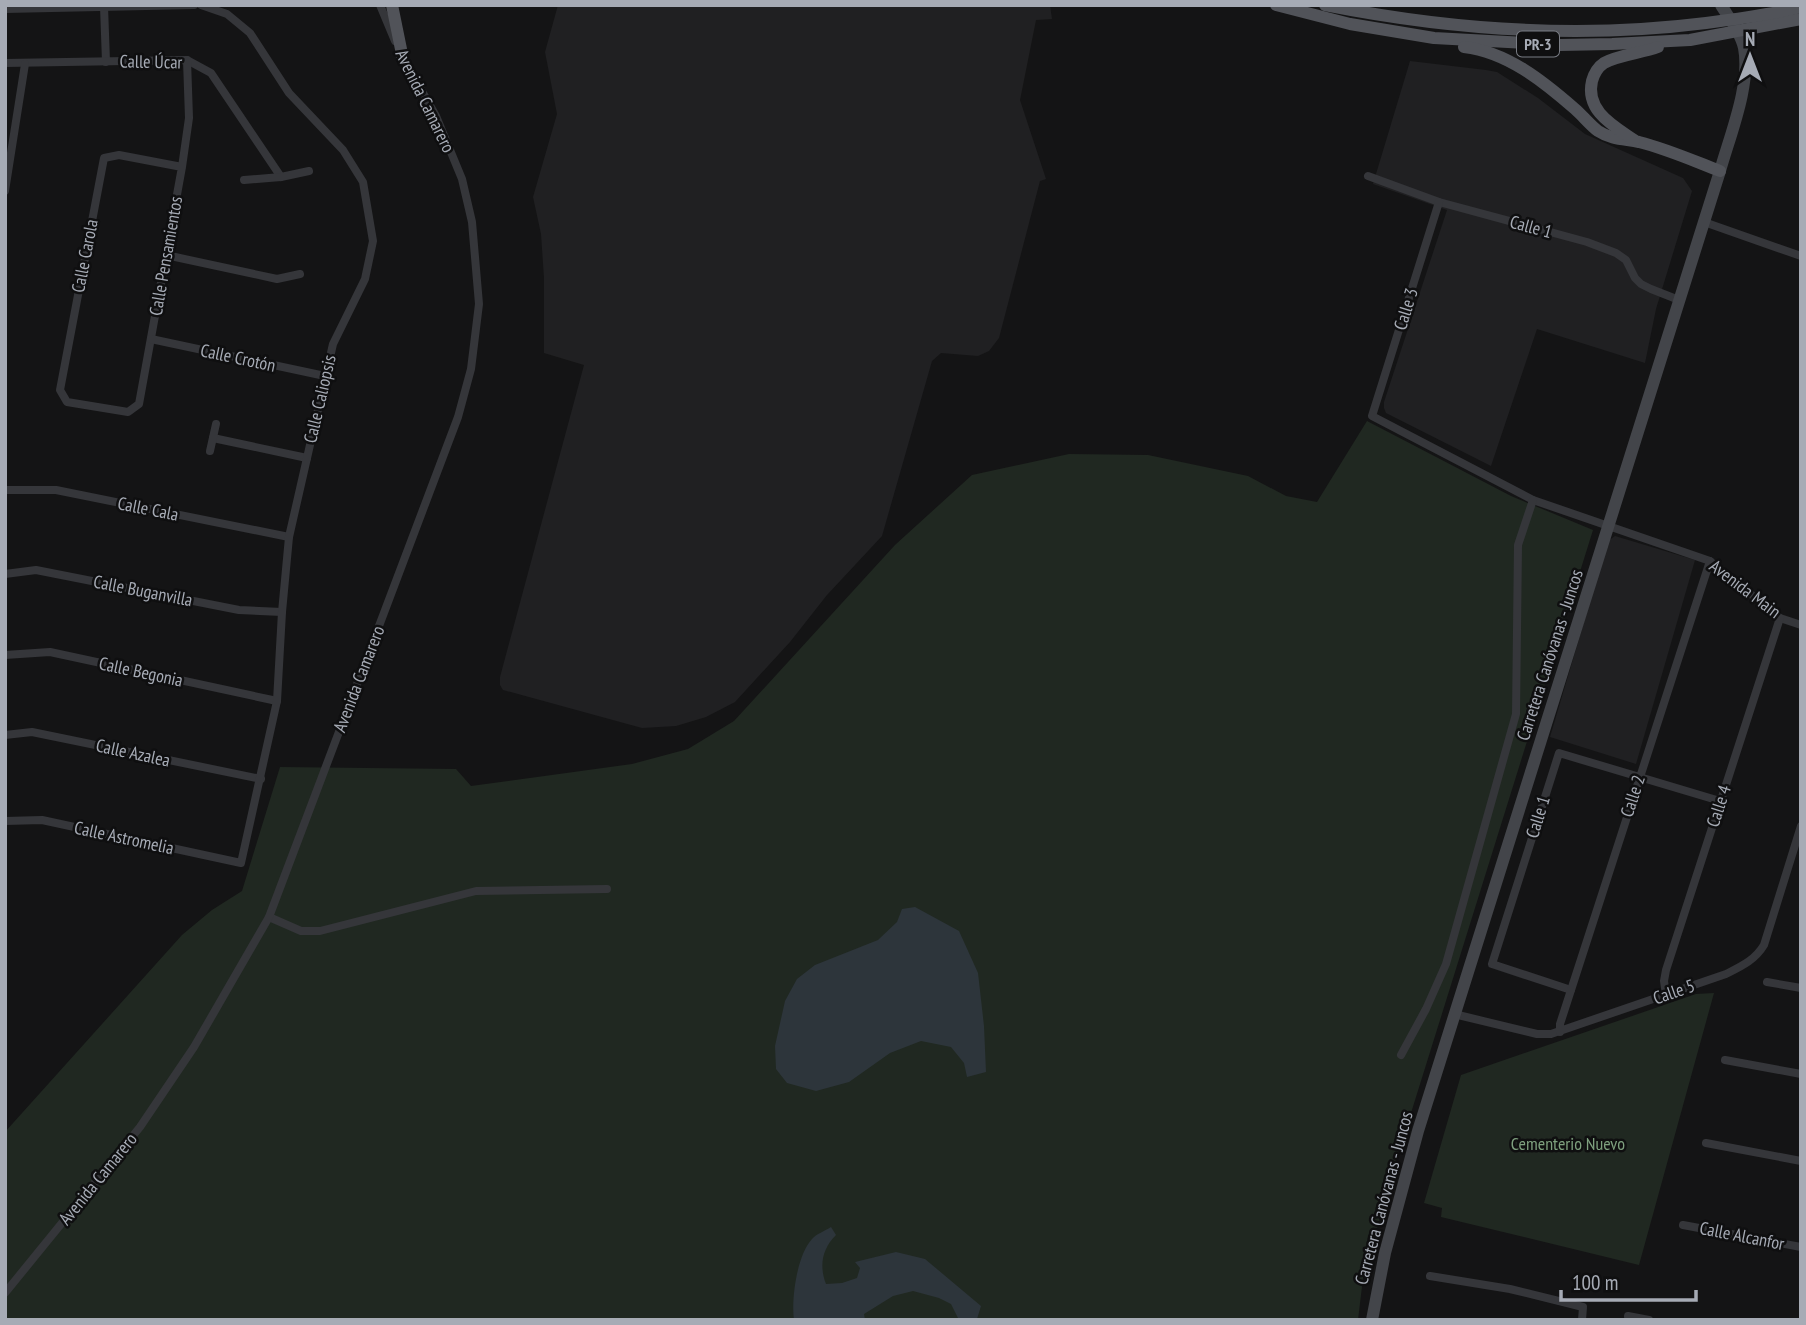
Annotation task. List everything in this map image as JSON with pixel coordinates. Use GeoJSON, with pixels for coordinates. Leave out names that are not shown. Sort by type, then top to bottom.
{"type":"FeatureCollection","features":[{"type":"Feature","properties":{"kind":"main road"},"geometry":{"type":"LineString","coordinates":[[392,5],[403,59]]}},
{"type":"Feature","properties":{"kind":"main road","name":"PR-3"},"geometry":{"type":"LineString","coordinates":[[1276,5],[1350,24],[1434,38],[1560,45],[1690,40],[1801,19]]}},
{"type":"Feature","properties":{"kind":"main road","name":"PR-3"},"geometry":{"type":"LineString","coordinates":[[1325,5],[1417,22],[1571,32],[1634,31],[1690,25],[1801,7]]}},
{"type":"Feature","properties":{"kind":"main road","name":"Carretera Canóvanas - Juncos"},"geometry":{"type":"LineString","coordinates":[[1372,1320],[1392,1227],[1418,1131],[1720,171],[1743,89],[1744,47],[1721,5]]}},
{"type":"Feature","properties":{"kind":"main road"},"geometry":{"type":"LineString","coordinates":[[1434,38],[1447,44],[1488,52],[1517,65],[1558,95],[1597,130],[1617,140],[1637,142],[1720,171]]}},
{"type":"Feature","properties":{"kind":"main road"},"geometry":{"type":"LineString","coordinates":[[1637,142],[1610,124],[1596,108],[1590,98],[1591,85],[1602,64],[1670,42]]}},
{"type":"Feature","properties":{"kind":"street"},"geometry":{"type":"LineString","coordinates":[[5,9],[194,5]]}},
{"type":"Feature","properties":{"kind":"street","name":"Calle Caliopsis"},"geometry":{"type":"LineString","coordinates":[[201,5],[227,14],[250,33],[289,93],[343,150],[363,182],[373,241],[365,279],[333,344],[289,537],[277,701],[241,863]]}},
{"type":"Feature","properties":{"kind":"street","name":"Avenida Camarero"},"geometry":{"type":"LineString","coordinates":[[5,1293],[140,1127],[194,1047],[269,917],[458,417],[471,369],[479,304],[472,222],[462,179],[436,117],[403,59],[380,5]]}},
{"type":"Feature","properties":{"kind":"street"},"geometry":{"type":"LineString","coordinates":[[104,6],[106,62]]}},
{"type":"Feature","properties":{"kind":"street","name":"Calle Úcar"},"geometry":{"type":"LineString","coordinates":[[5,64],[187,60],[211,74],[281,177]]}},
{"type":"Feature","properties":{"kind":"street","name":"Calle Pensamientos"},"geometry":{"type":"LineString","coordinates":[[95,407],[128,412],[139,404],[189,118],[187,60]]}},
{"type":"Feature","properties":{"kind":"street"},"geometry":{"type":"LineString","coordinates":[[5,191],[25,64]]}},
{"type":"Feature","properties":{"kind":"street","name":"Calle Carola"},"geometry":{"type":"LineString","coordinates":[[95,407],[67,402],[60,390],[104,158],[118,155],[182,167]]}},
{"type":"Feature","properties":{"kind":"street"},"geometry":{"type":"LineString","coordinates":[[244,180],[281,177],[309,171]]}},
{"type":"Feature","properties":{"kind":"street","name":"Calle 1"},"geometry":{"type":"LineString","coordinates":[[1368,176],[1439,202],[1587,242],[1616,253],[1626,260],[1641,284],[1679,299]]}},
{"type":"Feature","properties":{"kind":"street","name":"Calle 3"},"geometry":{"type":"LineString","coordinates":[[1439,202],[1372,416],[1533,500]]}},
{"type":"Feature","properties":{"kind":"street"},"geometry":{"type":"LineString","coordinates":[[1704,222],[1801,256]]}},
{"type":"Feature","properties":{"kind":"street"},"geometry":{"type":"LineString","coordinates":[[166,255],[277,279],[300,274]]}},
{"type":"Feature","properties":{"kind":"street","name":"Calle Crotón"},"geometry":{"type":"LineString","coordinates":[[151,339],[325,376]]}},
{"type":"Feature","properties":{"kind":"street"},"geometry":{"type":"LineString","coordinates":[[210,451],[216,424]]}},
{"type":"Feature","properties":{"kind":"street"},"geometry":{"type":"LineString","coordinates":[[213,438],[307,458]]}},
{"type":"Feature","properties":{"kind":"street","name":"Calle Cala"},"geometry":{"type":"LineString","coordinates":[[5,490],[56,490],[289,537]]}},
{"type":"Feature","properties":{"kind":"street"},"geometry":{"type":"LineString","coordinates":[[1401,1055],[1446,964],[1516,714],[1518,545],[1533,500],[1609,526]]}},
{"type":"Feature","properties":{"kind":"street","name":"Avenida Main"},"geometry":{"type":"LineString","coordinates":[[1609,526],[1710,561],[1780,618],[1801,625]]}},
{"type":"Feature","properties":{"kind":"street","name":"Calle 2"},"geometry":{"type":"LineString","coordinates":[[1560,1032],[1560,1024],[1710,561]]}},
{"type":"Feature","properties":{"kind":"street","name":"Calle Buganvilla"},"geometry":{"type":"LineString","coordinates":[[5,574],[36,570],[239,610],[282,612]]}},
{"type":"Feature","properties":{"kind":"street","name":"Calle 4"},"geometry":{"type":"LineString","coordinates":[[1666,995],[1666,970],[1780,618]]}},
{"type":"Feature","properties":{"kind":"street","name":"Calle Begonia"},"geometry":{"type":"LineString","coordinates":[[5,655],[50,652],[277,701]]}},
{"type":"Feature","properties":{"kind":"street","name":"Calle Azalea"},"geometry":{"type":"LineString","coordinates":[[5,736],[32,732],[261,779]]}},
{"type":"Feature","properties":{"kind":"street","name":"Calle 1"},"geometry":{"type":"LineString","coordinates":[[1571,990],[1492,964],[1559,752],[1720,801]]}},
{"type":"Feature","properties":{"kind":"street","name":"Calle Astromelia"},"geometry":{"type":"LineString","coordinates":[[5,821],[42,820],[241,863]]}},
{"type":"Feature","properties":{"kind":"street","name":"Calle 5"},"geometry":{"type":"LineString","coordinates":[[1454,1014],[1537,1034],[1551,1034],[1726,974],[1745,964],[1759,953],[1766,937],[1801,826]]}},
{"type":"Feature","properties":{"kind":"street"},"geometry":{"type":"LineString","coordinates":[[269,917],[301,931],[320,931],[476,891],[607,889]]}},
{"type":"Feature","properties":{"kind":"street"},"geometry":{"type":"LineString","coordinates":[[1767,982],[1801,988]]}},
{"type":"Feature","properties":{"kind":"street"},"geometry":{"type":"LineString","coordinates":[[1725,1060],[1801,1074]]}},
{"type":"Feature","properties":{"kind":"street"},"geometry":{"type":"LineString","coordinates":[[1706,1143],[1801,1161]]}},
{"type":"Feature","properties":{"kind":"street","name":"Calle Alcanfor"},"geometry":{"type":"LineString","coordinates":[[1683,1225],[1801,1247]]}},
{"type":"Feature","properties":{"kind":"street"},"geometry":{"type":"LineString","coordinates":[[1430,1276],[1510,1289],[1583,1307],[1582,1320]]}},
{"type":"Feature","properties":{"kind":"street"},"geometry":{"type":"LineString","coordinates":[[1628,1316],[1649,1320]]}},
{"type":"Feature","properties":{"kind":"shaded area"},"geometry":{"type":"Polygon","coordinates":[[[558,5],[1050,5],[1052,19],[1036,20],[1020,100],[1046,179],[1040,181],[999,338],[989,351],[978,356],[941,353],[932,361],[882,536],[735,702],[706,717],[676,726],[642,728],[503,690],[500,685],[584,365],[544,353],[541,234],[533,197],[557,114],[545,52],[558,5]]]}},
{"type":"Feature","properties":{"kind":"shaded area"},"geometry":{"type":"Polygon","coordinates":[[[1410,61],[1497,72],[1538,98],[1585,134],[1683,178],[1692,191],[1656,309],[1645,363],[1537,329],[1491,466],[1386,413],[1384,408],[1447,210],[1373,184],[1410,61]]]}},
{"type":"Feature","properties":{"kind":"shaded area"},"geometry":{"type":"Polygon","coordinates":[[[1615,536],[1695,560],[1636,764],[1550,737],[1608,541],[1615,536]]]}},
{"type":"Feature","properties":{"kind":"shaded area"},"geometry":{"type":"Polygon","coordinates":[[[915,907],[959,931],[978,973],[986,1072],[967,1077],[964,1063],[951,1047],[921,1041],[890,1053],[849,1082],[816,1091],[787,1083],[776,1069],[775,1046],[785,1001],[797,979],[815,965],[878,940],[897,922],[902,909],[915,907]]]}},
{"type":"Feature","properties":{"kind":"shaded area"},"geometry":{"type":"Polygon","coordinates":[[[831,1227],[836,1235],[823,1258],[826,1284],[857,1278],[860,1268],[855,1262],[896,1252],[925,1259],[981,1306],[977,1319],[959,1320],[951,1304],[913,1291],[893,1296],[864,1314],[865,1320],[794,1320],[794,1289],[802,1255],[814,1237],[831,1227]]]}},
{"type":"Feature","properties":{"kind":"green space"},"geometry":{"type":"Polygon","coordinates":[[[1367,421],[1511,496],[1593,530],[1396,1161],[1363,1278],[1358,1320],[5,1320],[5,1132],[182,935],[212,910],[242,891],[280,767],[456,769],[471,786],[632,764],[688,749],[734,721],[895,545],[972,475],[1069,454],[1148,455],[1248,476],[1286,496],[1317,502],[1367,421]]]}},
{"type":"Feature","properties":{"kind":"green space","name":"Cementerio Nuevo"},"geometry":{"type":"Polygon","coordinates":[[[1714,993],[1639,1265],[1441,1217],[1442,1208],[1424,1203],[1461,1075],[1696,994],[1714,993]]]}}]}
